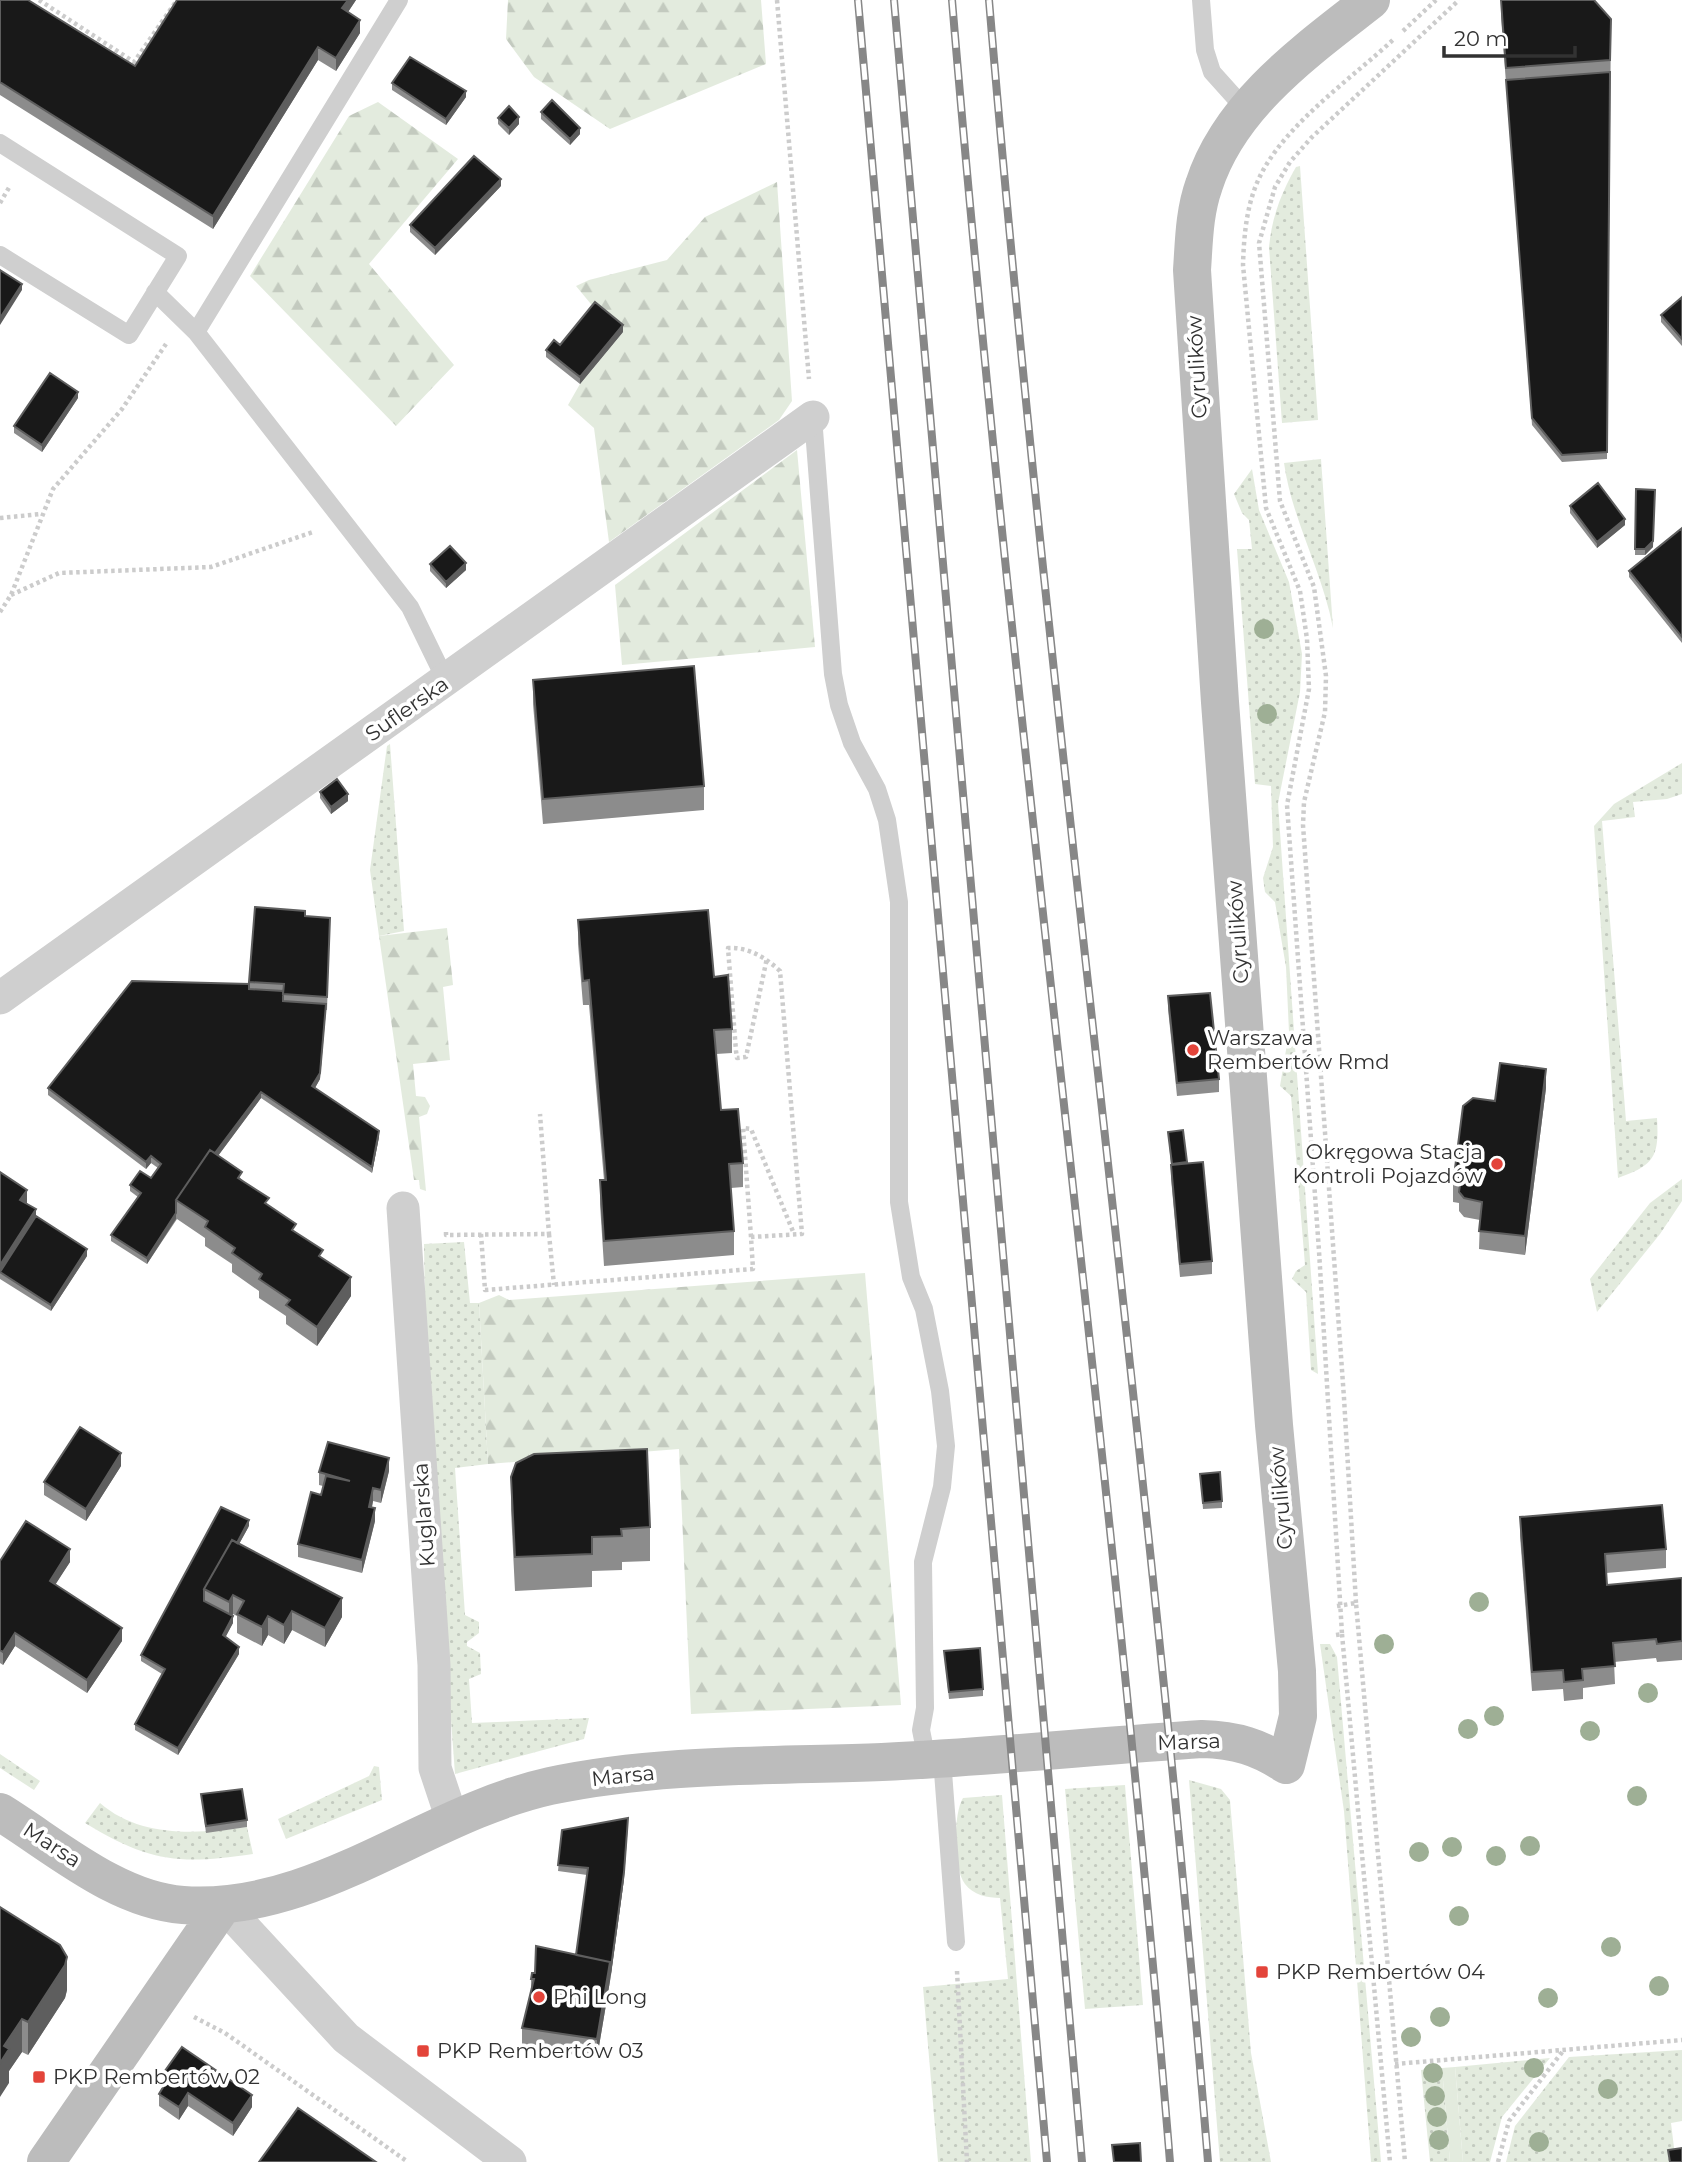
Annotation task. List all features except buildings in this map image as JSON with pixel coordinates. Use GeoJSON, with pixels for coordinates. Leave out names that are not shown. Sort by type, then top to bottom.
{"type":"FeatureCollection","features":[{"type":"Feature","properties":{"kind":"main road","name":"Cyrulików"},"geometry":{"type":"LineString","coordinates":[[1286,1765],[1298,1716],[1219,688],[1192,270],[1195,223],[1204,185],[1220,149],[1271,82],[1371,0]]}},
{"type":"Feature","properties":{"kind":"main road","name":"Marsa"},"geometry":{"type":"LineString","coordinates":[[0,1812],[128,1890],[159,1902],[223,1905],[272,1896],[313,1884],[452,1819],[515,1795],[601,1777],[656,1771],[934,1759],[1226,1740],[1262,1749],[1286,1765]]}},
{"type":"Feature","properties":{"kind":"main road"},"geometry":{"type":"LineString","coordinates":[[47,2162],[223,1905]]}},
{"type":"Feature","properties":{"kind":"street","name":"Suflerska"},"geometry":{"type":"LineString","coordinates":[[0,998],[813,417]]}},
{"type":"Feature","properties":{"kind":"street","name":"Kuglarska"},"geometry":{"type":"LineString","coordinates":[[402,1208],[434,1665],[435,1768],[452,1819]]}},
{"type":"Feature","properties":{"kind":"street"},"geometry":{"type":"LineString","coordinates":[[223,1905],[346,2038],[510,2162]]}},
{"type":"Feature","properties":{"kind":"lane"},"geometry":{"type":"LineString","coordinates":[[196,332],[399,0]]}},
{"type":"Feature","properties":{"kind":"lane"},"geometry":{"type":"LineString","coordinates":[[1201,0],[1205,50],[1212,72],[1247,111]]}},
{"type":"Feature","properties":{"kind":"lane"},"geometry":{"type":"LineString","coordinates":[[0,143],[178,256],[129,335],[0,255]]}},
{"type":"Feature","properties":{"kind":"lane"},"geometry":{"type":"LineString","coordinates":[[155,292],[196,332],[410,607],[446,681]]}},
{"type":"Feature","properties":{"kind":"lane"},"geometry":{"type":"LineString","coordinates":[[813,417],[834,674],[839,705],[852,743],[877,789],[894,858],[900,957],[899,1202],[911,1277],[924,1309],[940,1391],[946,1446],[942,1486],[923,1562],[925,1708],[921,1730],[934,1759],[956,1942]]}},
{"type":"Feature","properties":{"kind":"path"},"geometry":{"type":"LineString","coordinates":[[39,0],[78,22],[134,62],[177,0]]}},
{"type":"Feature","properties":{"kind":"path"},"geometry":{"type":"LineString","coordinates":[[777,0],[813,417]]}},
{"type":"Feature","properties":{"kind":"path"},"geometry":{"type":"LineString","coordinates":[[1390,2162],[1339,1605],[1319,1251],[1287,805],[1309,689],[1307,639],[1300,591],[1266,508],[1243,265],[1244,228],[1265,167],[1292,132],[1436,0]]}},
{"type":"Feature","properties":{"kind":"path"},"geometry":{"type":"LineString","coordinates":[[1405,2162],[1356,1603],[1343,1371],[1303,825],[1304,802],[1325,712],[1326,676],[1314,587],[1280,501],[1259,243],[1275,187],[1290,162],[1311,138],[1459,0]]}},
{"type":"Feature","properties":{"kind":"path"},"geometry":{"type":"LineString","coordinates":[[0,612],[10,595],[53,489],[122,409],[168,340]]}},
{"type":"Feature","properties":{"kind":"path"},"geometry":{"type":"LineString","coordinates":[[10,595],[59,573],[211,567],[265,551],[324,528],[337,512]]}},
{"type":"Feature","properties":{"kind":"path"},"geometry":{"type":"LineString","coordinates":[[0,518],[41,514]]}},
{"type":"Feature","properties":{"kind":"path"},"geometry":{"type":"LineString","coordinates":[[751,1237],[802,1234],[780,971],[767,958],[739,947],[728,948],[737,1058],[746,1057],[767,958]]}},
{"type":"Feature","properties":{"kind":"path"},"geometry":{"type":"LineString","coordinates":[[540,1114],[554,1285]]}},
{"type":"Feature","properties":{"kind":"path"},"geometry":{"type":"LineString","coordinates":[[481,1234],[485,1290],[753,1269],[743,1128],[751,1129],[794,1234]]}},
{"type":"Feature","properties":{"kind":"path"},"geometry":{"type":"LineString","coordinates":[[445,1226],[446,1235],[549,1234]]}},
{"type":"Feature","properties":{"kind":"path"},"geometry":{"type":"LineString","coordinates":[[1292,1623],[1339,1605],[1356,1603]]}},
{"type":"Feature","properties":{"kind":"path"},"geometry":{"type":"LineString","coordinates":[[1292,1623],[1342,1634]]}},
{"type":"Feature","properties":{"kind":"path"},"geometry":{"type":"LineString","coordinates":[[956,1942],[967,2162]]}},
{"type":"Feature","properties":{"kind":"path"},"geometry":{"type":"LineString","coordinates":[[186,2013],[225,2033],[408,2162]]}},
{"type":"Feature","properties":{"kind":"path"},"geometry":{"type":"LineString","coordinates":[[1395,2064],[1682,2040]]}},
{"type":"Feature","properties":{"kind":"path"},"geometry":{"type":"LineString","coordinates":[[1498,2162],[1509,2121],[1564,2050]]}},
{"type":"Feature","properties":{"kind":"green space"},"geometry":{"type":"Polygon","coordinates":[[[508,0],[761,0],[766,64],[610,129],[534,77],[506,39],[508,0]]]}},
{"type":"Feature","properties":{"kind":"green space"},"geometry":{"type":"Polygon","coordinates":[[[378,102],[458,159],[369,264],[454,365],[396,426],[250,276],[349,116],[378,102]]]}},
{"type":"Feature","properties":{"kind":"green space"},"geometry":{"type":"Polygon","coordinates":[[[1300,166],[1318,420],[1282,423],[1269,247],[1272,226],[1282,196],[1296,167],[1300,166]]]}},
{"type":"Feature","properties":{"kind":"green space"},"geometry":{"type":"Polygon","coordinates":[[[777,182],[792,401],[779,420],[609,542],[594,428],[568,405],[580,384],[623,332],[595,309],[576,286],[589,280],[667,260],[705,217],[777,182]]]}},
{"type":"Feature","properties":{"kind":"green space"},"geometry":{"type":"Polygon","coordinates":[[[797,450],[815,647],[622,665],[615,585],[797,450]]]}},
{"type":"Feature","properties":{"kind":"green space"},"geometry":{"type":"Polygon","coordinates":[[[1321,459],[1333,628],[1322,586],[1293,505],[1284,463],[1321,459]]]}},
{"type":"Feature","properties":{"kind":"green space"},"geometry":{"type":"Polygon","coordinates":[[[1252,469],[1259,510],[1289,582],[1302,654],[1300,692],[1278,803],[1318,1374],[1311,1370],[1306,1292],[1292,1279],[1296,1271],[1305,1265],[1291,1096],[1280,1086],[1289,1032],[1286,967],[1275,902],[1265,892],[1263,878],[1273,847],[1271,786],[1255,784],[1237,549],[1252,549],[1249,520],[1242,513],[1234,494],[1252,469]]]}},
{"type":"Feature","properties":{"kind":"green space"},"geometry":{"type":"Polygon","coordinates":[[[390,744],[404,931],[379,936],[370,870],[387,746],[390,744]]]}},
{"type":"Feature","properties":{"kind":"green space"},"geometry":{"type":"Polygon","coordinates":[[[1682,763],[1682,794],[1667,799],[1633,802],[1635,817],[1602,821],[1626,1121],[1657,1118],[1656,1150],[1652,1157],[1640,1168],[1618,1178],[1594,826],[1614,804],[1682,763]]]}},
{"type":"Feature","properties":{"kind":"green space"},"geometry":{"type":"Polygon","coordinates":[[[447,928],[453,985],[443,987],[450,1060],[413,1064],[416,1096],[425,1097],[430,1106],[427,1114],[419,1117],[426,1191],[420,1189],[419,1180],[414,1180],[379,936],[447,928]]]}},
{"type":"Feature","properties":{"kind":"green space"},"geometry":{"type":"Polygon","coordinates":[[[1682,1179],[1682,1201],[1660,1234],[1597,1312],[1590,1279],[1650,1203],[1682,1179]]]}},
{"type":"Feature","properties":{"kind":"green space"},"geometry":{"type":"Polygon","coordinates":[[[464,1242],[470,1303],[479,1303],[488,1464],[455,1468],[465,1615],[479,1622],[479,1633],[467,1642],[467,1646],[480,1653],[481,1674],[469,1679],[472,1723],[589,1718],[584,1739],[455,1774],[426,1379],[424,1244],[464,1242]]]}},
{"type":"Feature","properties":{"kind":"green space"},"geometry":{"type":"Polygon","coordinates":[[[865,1273],[901,1705],[691,1714],[679,1449],[488,1464],[479,1303],[499,1295],[509,1300],[865,1273]]]}},
{"type":"Feature","properties":{"kind":"green space"},"geometry":{"type":"Polygon","coordinates":[[[1320,1644],[1330,1644],[1337,1657],[1381,2162],[1371,2162],[1344,1811],[1320,1644]]]}},
{"type":"Feature","properties":{"kind":"green space"},"geometry":{"type":"Polygon","coordinates":[[[0,1754],[40,1781],[34,1790],[0,1768],[0,1754]]]}},
{"type":"Feature","properties":{"kind":"green space"},"geometry":{"type":"Polygon","coordinates":[[[374,1766],[379,1767],[382,1800],[286,1839],[278,1819],[369,1776],[374,1766]]]}},
{"type":"Feature","properties":{"kind":"green space"},"geometry":{"type":"Polygon","coordinates":[[[1189,1780],[1221,1789],[1230,1800],[1251,2053],[1271,2162],[1220,2162],[1189,1780]]]}},
{"type":"Feature","properties":{"kind":"green space"},"geometry":{"type":"Polygon","coordinates":[[[1125,1785],[1143,2005],[1085,2009],[1065,1789],[1125,1785]]]}},
{"type":"Feature","properties":{"kind":"green space"},"geometry":{"type":"Polygon","coordinates":[[[1002,1795],[1031,2162],[938,2162],[923,1987],[1008,1979],[1000,1898],[981,1895],[965,1884],[956,1854],[957,1816],[963,1798],[1002,1795]]]}},
{"type":"Feature","properties":{"kind":"green space"},"geometry":{"type":"Polygon","coordinates":[[[100,1803],[116,1814],[151,1828],[189,1832],[247,1827],[253,1854],[184,1859],[147,1853],[85,1823],[100,1803]]]}},
{"type":"Feature","properties":{"kind":"green space"},"geometry":{"type":"Polygon","coordinates":[[[1682,2050],[1682,2121],[1671,2123],[1675,2156],[1669,2157],[1669,2162],[1506,2162],[1515,2126],[1569,2057],[1682,2050]]]}},
{"type":"Feature","properties":{"kind":"green space"},"geometry":{"type":"Polygon","coordinates":[[[1550,2058],[1502,2117],[1490,2162],[1463,2162],[1455,2067],[1550,2058]]]}},
{"type":"Feature","properties":{"kind":"green space"},"geometry":{"type":"Polygon","coordinates":[[[1455,2067],[1463,2162],[1450,2162],[1442,2068],[1455,2067]]]}},
{"type":"Feature","properties":{"kind":"green space"},"geometry":{"type":"Polygon","coordinates":[[[1442,2068],[1450,2162],[1430,2162],[1421,2070],[1442,2068]]]}},
{"type":"Feature","properties":{"kind":"railway"},"geometry":{"type":"LineString","coordinates":[[858,0],[1047,2162]]}},
{"type":"Feature","properties":{"kind":"railway"},"geometry":{"type":"LineString","coordinates":[[894,0],[1082,2162]]}},
{"type":"Feature","properties":{"kind":"railway"},"geometry":{"type":"LineString","coordinates":[[952,0],[1003,541],[1119,1621],[1170,2162]]}},
{"type":"Feature","properties":{"kind":"railway"},"geometry":{"type":"LineString","coordinates":[[989,0],[1040,541],[1157,1621],[1208,2162]]}},
{"type":"Feature","properties":{"kind":"place","name":"Warszawa Rembertów Rmd"},"geometry":{"type":"Point","coordinates":[1193,1050]}},
{"type":"Feature","properties":{"kind":"place","name":"Okręgowa Stacja Kontroli Pojazdów"},"geometry":{"type":"Point","coordinates":[1497,1164]}},
{"type":"Feature","properties":{"kind":"place","name":"PKP Rembertów 04"},"geometry":{"type":"Point","coordinates":[1262,1972]}},
{"type":"Feature","properties":{"kind":"place","name":"Phi Long"},"geometry":{"type":"Point","coordinates":[539,1997]}},
{"type":"Feature","properties":{"kind":"place","name":"PKP Rembertów 03"},"geometry":{"type":"Point","coordinates":[423,2051]}},
{"type":"Feature","properties":{"kind":"place","name":"PKP Rembertów 02"},"geometry":{"type":"Point","coordinates":[39,2077]}}]}
